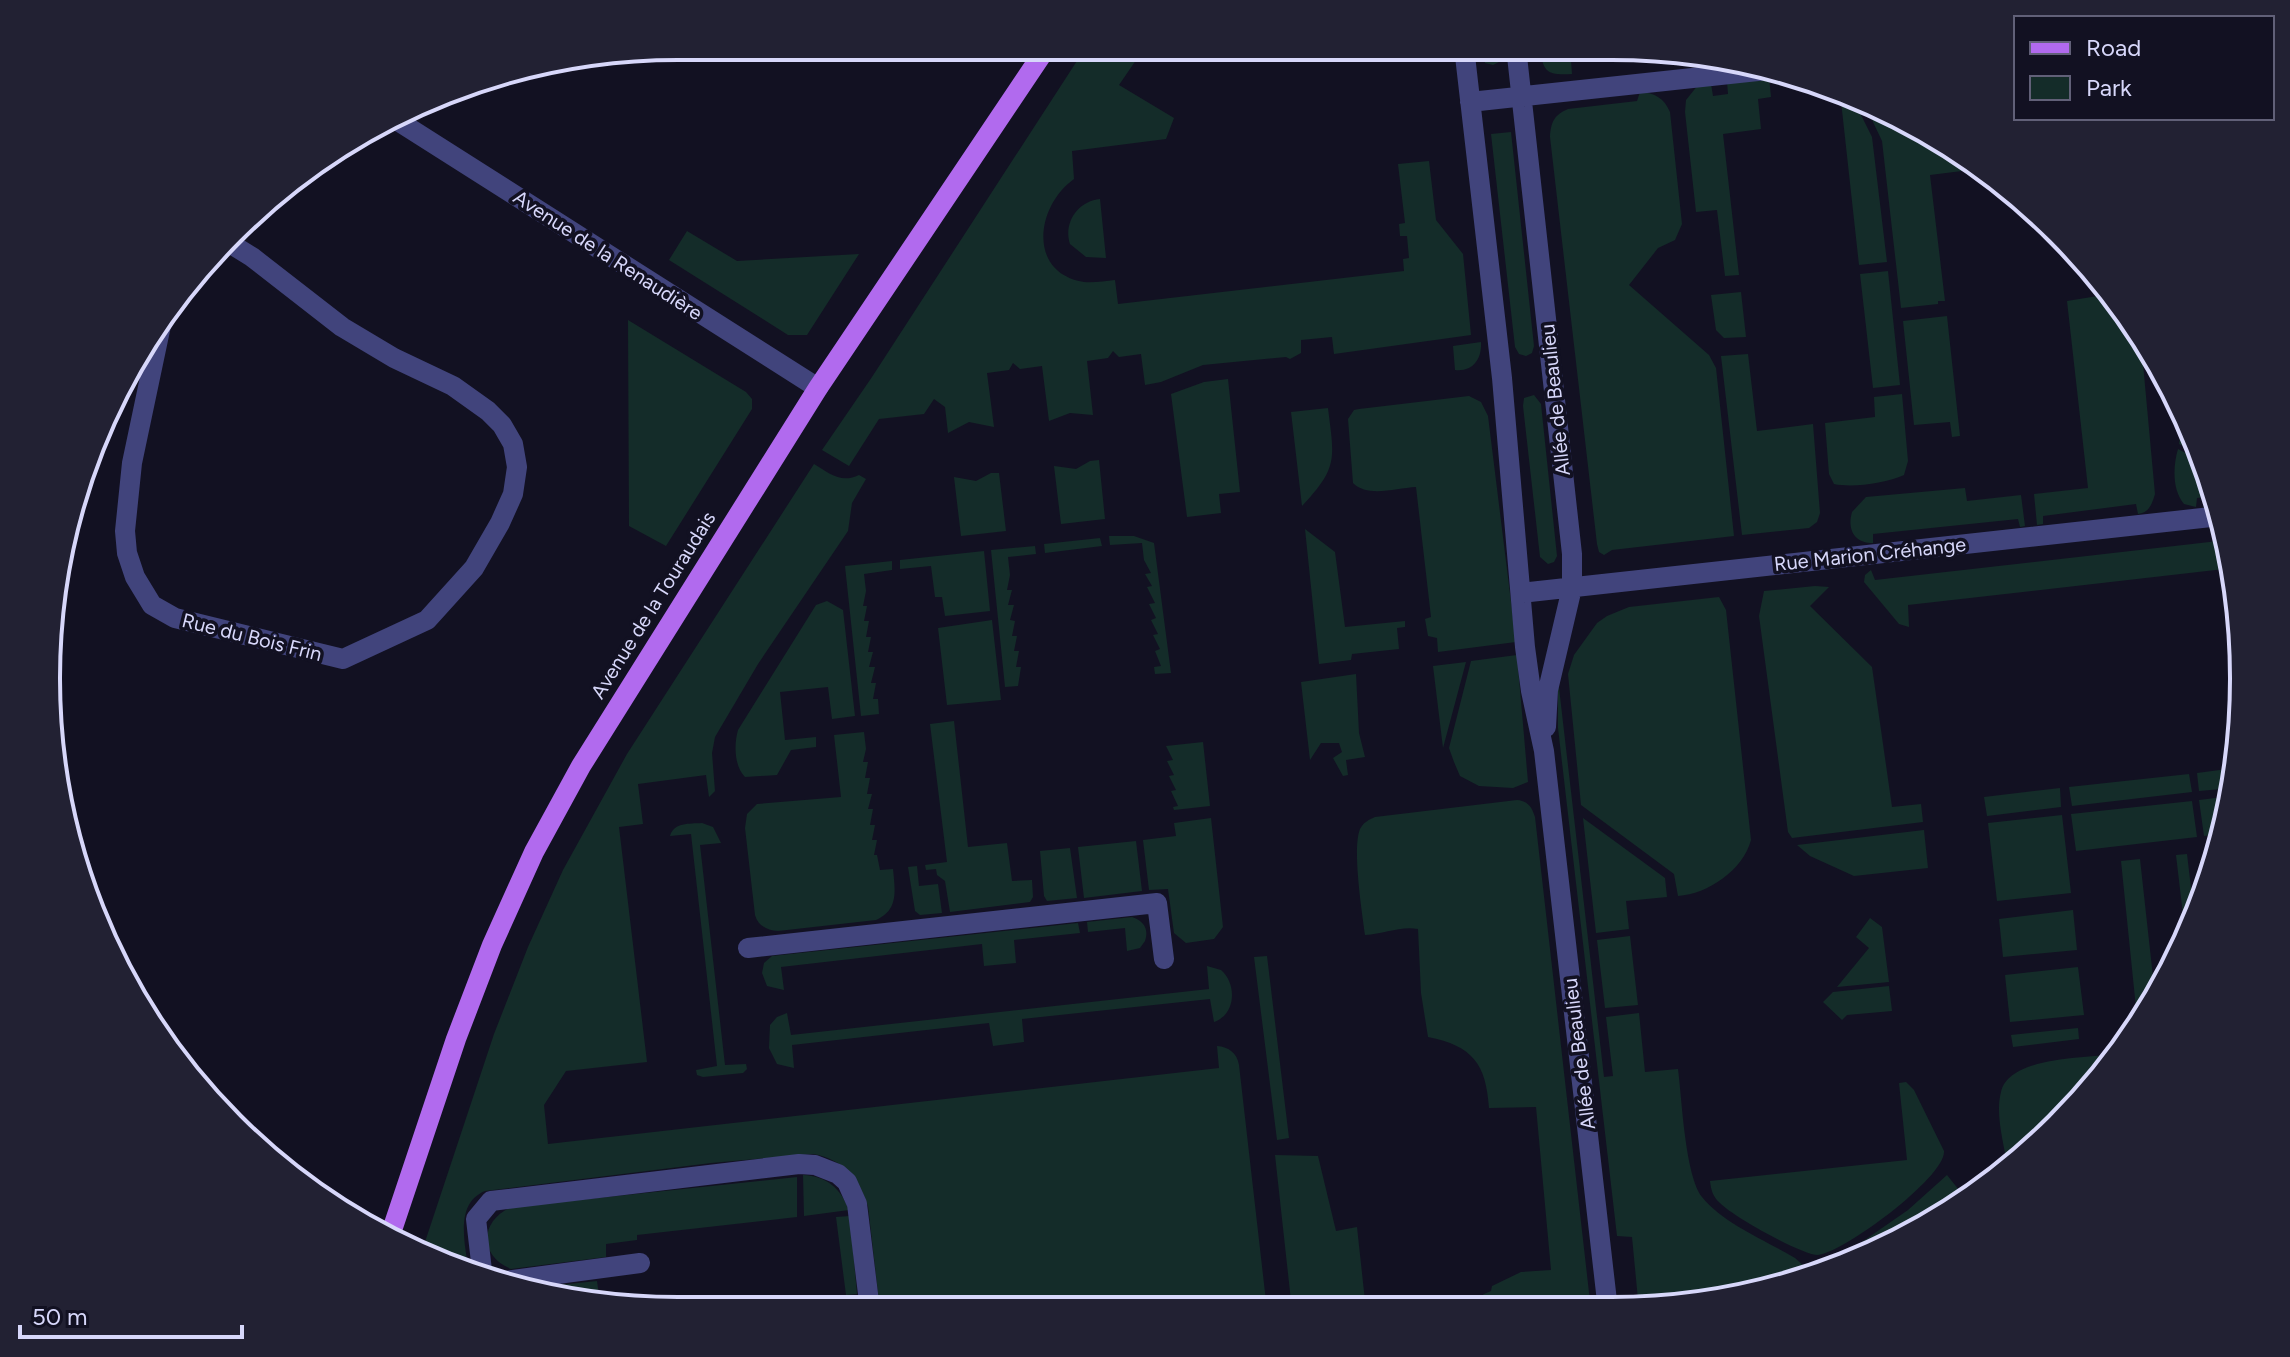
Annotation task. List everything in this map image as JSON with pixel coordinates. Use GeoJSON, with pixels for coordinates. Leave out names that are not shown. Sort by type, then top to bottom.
{"type":"FeatureCollection","features":[{"type":"Feature","properties":{"kind":"main road","name":"Avenue de la Touraudais"},"geometry":{"type":"LineString","coordinates":[[393,1227],[456,1039],[492,945],[534,852],[581,766],[818,388],[1038,60]]}},
{"type":"Feature","properties":{"kind":"street","name":"Allée de Beaulieu"},"geometry":{"type":"LineString","coordinates":[[1465,60],[1502,378],[1531,691],[1544,751],[1607,1297]]}},
{"type":"Feature","properties":{"kind":"street","name":"Allée de Beaulieu"},"geometry":{"type":"LineString","coordinates":[[1518,60],[1572,554],[1572,588],[1548,690],[1544,751]]}},
{"type":"Feature","properties":{"kind":"street"},"geometry":{"type":"LineString","coordinates":[[1470,102],[1738,73]]}},
{"type":"Feature","properties":{"kind":"street","name":"Avenue de la Renaudière"},"geometry":{"type":"LineString","coordinates":[[404,125],[818,388]]}},
{"type":"Feature","properties":{"kind":"street","name":"Rue du Bois Frin"},"geometry":{"type":"LineString","coordinates":[[156,348],[139,427],[125,531],[127,553],[135,577],[152,605],[175,618],[343,659],[427,620],[474,568],[513,494],[517,467],[513,444],[502,425],[453,386],[394,358],[342,327],[236,247]]}},
{"type":"Feature","properties":{"kind":"street","name":"Rue Marion Créhange"},"geometry":{"type":"LineString","coordinates":[[1521,593],[2209,517]]}},
{"type":"Feature","properties":{"kind":"street"},"geometry":{"type":"LineString","coordinates":[[748,948],[1157,903],[1164,959]]}},
{"type":"Feature","properties":{"kind":"street"},"geometry":{"type":"LineString","coordinates":[[481,1264],[476,1219],[491,1201],[680,1177],[815,1165],[838,1174],[853,1192],[868,1297]]}},
{"type":"Feature","properties":{"kind":"street"},"geometry":{"type":"LineString","coordinates":[[527,1278],[640,1263]]}},
{"type":"Feature","properties":{"kind":"green space"},"geometry":{"type":"Polygon","coordinates":[[[1078,60],[1136,60],[1119,85],[1174,118],[1166,139],[1072,151],[1074,179],[1061,191],[1045,221],[1043,237],[1053,266],[1066,276],[1084,282],[1115,280],[1118,304],[1404,271],[1403,259],[1409,258],[1407,236],[1400,236],[1399,224],[1405,223],[1398,164],[1429,161],[1436,220],[1463,254],[1471,335],[1334,354],[1332,337],[1301,340],[1301,353],[1290,359],[1203,365],[1145,385],[1141,354],[1119,357],[1113,351],[1108,358],[1087,361],[1093,415],[1070,413],[1049,421],[1042,366],[1020,369],[1013,363],[1009,370],[987,373],[994,427],[969,422],[948,433],[945,407],[934,399],[924,414],[879,419],[849,466],[822,450],[1078,60]]]}},
{"type":"Feature","properties":{"kind":"green space"},"geometry":{"type":"Polygon","coordinates":[[[1484,60],[1499,60],[1493,65],[1484,60]]]}},
{"type":"Feature","properties":{"kind":"green space"},"geometry":{"type":"Polygon","coordinates":[[[1571,60],[1572,74],[1552,73],[1543,62],[1571,60]]]}},
{"type":"Feature","properties":{"kind":"green space"},"geometry":{"type":"Polygon","coordinates":[[[1759,78],[1769,80],[1771,97],[1758,99],[1761,129],[1723,134],[1739,275],[1725,276],[1717,210],[1696,212],[1685,112],[1686,100],[1698,85],[1711,84],[1713,96],[1728,94],[1727,82],[1759,78]]]}},
{"type":"Feature","properties":{"kind":"green space"},"geometry":{"type":"Polygon","coordinates":[[[1640,92],[1658,97],[1670,112],[1682,224],[1675,240],[1658,248],[1629,285],[1709,355],[1716,368],[1734,536],[1612,550],[1604,555],[1599,552],[1597,544],[1550,137],[1554,120],[1563,111],[1637,101],[1640,92]]]}},
{"type":"Feature","properties":{"kind":"green space"},"geometry":{"type":"Polygon","coordinates":[[[1841,105],[1860,112],[1872,137],[1887,262],[1859,265],[1841,105]]]}},
{"type":"Feature","properties":{"kind":"green space"},"geometry":{"type":"Polygon","coordinates":[[[1871,118],[1921,143],[1964,171],[1930,175],[1945,301],[1938,301],[1938,304],[1901,308],[1882,141],[1871,118]]]}},
{"type":"Feature","properties":{"kind":"green space"},"geometry":{"type":"Polygon","coordinates":[[[1511,132],[1534,346],[1532,353],[1526,356],[1519,354],[1515,347],[1491,134],[1511,132]]]}},
{"type":"Feature","properties":{"kind":"green space"},"geometry":{"type":"Polygon","coordinates":[[[1100,199],[1106,258],[1086,257],[1070,244],[1069,228],[1079,209],[1100,199]]]}},
{"type":"Feature","properties":{"kind":"green space"},"geometry":{"type":"Polygon","coordinates":[[[687,231],[737,261],[859,254],[807,335],[788,335],[669,260],[687,231]]]}},
{"type":"Feature","properties":{"kind":"green space"},"geometry":{"type":"Polygon","coordinates":[[[1888,271],[1900,385],[1873,388],[1860,274],[1888,271]]]}},
{"type":"Feature","properties":{"kind":"green space"},"geometry":{"type":"Polygon","coordinates":[[[1741,292],[1746,337],[1724,338],[1716,330],[1711,295],[1741,292]]]}},
{"type":"Feature","properties":{"kind":"green space"},"geometry":{"type":"Polygon","coordinates":[[[2097,296],[2143,362],[2155,494],[2150,507],[2142,513],[2138,514],[2136,504],[2043,516],[2043,524],[2037,525],[2034,494],[2088,488],[2067,301],[2097,296]]]}},
{"type":"Feature","properties":{"kind":"green space"},"geometry":{"type":"Polygon","coordinates":[[[1947,316],[1960,436],[1952,437],[1950,422],[1914,425],[1903,321],[1947,316]]]}},
{"type":"Feature","properties":{"kind":"green space"},"geometry":{"type":"Polygon","coordinates":[[[628,320],[746,392],[752,399],[752,409],[666,546],[629,526],[628,320]]]}},
{"type":"Feature","properties":{"kind":"green space"},"geometry":{"type":"Polygon","coordinates":[[[1481,342],[1475,363],[1467,369],[1455,370],[1453,346],[1481,342]]]}},
{"type":"Feature","properties":{"kind":"green space"},"geometry":{"type":"Polygon","coordinates":[[[1748,354],[1757,431],[1813,424],[1820,513],[1817,522],[1809,528],[1742,535],[1721,356],[1748,354]]]}},
{"type":"Feature","properties":{"kind":"green space"},"geometry":{"type":"Polygon","coordinates":[[[1228,379],[1240,492],[1219,494],[1221,513],[1187,517],[1171,394],[1204,382],[1228,379]]]}},
{"type":"Feature","properties":{"kind":"green space"},"geometry":{"type":"Polygon","coordinates":[[[1902,394],[1908,461],[1904,475],[1869,484],[1834,484],[1829,474],[1825,423],[1875,417],[1874,397],[1902,394]]]}},
{"type":"Feature","properties":{"kind":"green space"},"geometry":{"type":"Polygon","coordinates":[[[1534,395],[1541,404],[1557,556],[1554,562],[1548,564],[1540,557],[1523,406],[1524,398],[1534,395]]]}},
{"type":"Feature","properties":{"kind":"green space"},"geometry":{"type":"Polygon","coordinates":[[[1469,396],[1481,402],[1488,416],[1516,642],[1438,652],[1437,638],[1428,636],[1425,619],[1431,617],[1416,487],[1374,491],[1359,488],[1353,483],[1348,419],[1354,410],[1359,409],[1469,396]]]}},
{"type":"Feature","properties":{"kind":"green space"},"geometry":{"type":"Polygon","coordinates":[[[1328,408],[1331,461],[1323,481],[1302,506],[1291,412],[1328,408]]]}},
{"type":"Feature","properties":{"kind":"green space"},"geometry":{"type":"Polygon","coordinates":[[[2178,449],[2187,454],[2202,497],[2197,498],[2196,507],[2184,504],[2180,498],[2175,470],[2178,449]]]}},
{"type":"Feature","properties":{"kind":"green space"},"geometry":{"type":"Polygon","coordinates":[[[1099,460],[1105,519],[1061,524],[1054,466],[1076,469],[1099,460]]]}},
{"type":"Feature","properties":{"kind":"green space"},"geometry":{"type":"Polygon","coordinates":[[[814,464],[841,478],[859,475],[866,479],[852,503],[848,531],[758,664],[715,737],[712,753],[715,791],[709,797],[706,775],[638,784],[643,824],[619,827],[647,1062],[566,1071],[544,1105],[548,1144],[1219,1068],[1217,1046],[1229,1049],[1239,1065],[1266,1297],[878,1297],[868,1206],[864,1196],[855,1179],[841,1166],[813,1154],[711,1163],[485,1191],[475,1197],[465,1216],[467,1259],[425,1242],[494,1034],[528,947],[563,870],[627,754],[814,464]]]}},
{"type":"Feature","properties":{"kind":"green space"},"geometry":{"type":"Polygon","coordinates":[[[991,473],[999,473],[1006,531],[961,536],[954,477],[976,481],[991,473]]]}},
{"type":"Feature","properties":{"kind":"green space"},"geometry":{"type":"Polygon","coordinates":[[[1965,488],[1967,501],[2021,495],[2025,526],[2020,527],[2018,519],[1873,534],[1873,543],[1861,541],[1851,529],[1852,512],[1866,497],[1965,488]]]}},
{"type":"Feature","properties":{"kind":"green space"},"geometry":{"type":"Polygon","coordinates":[[[1305,529],[1335,552],[1345,627],[1405,621],[1405,627],[1397,628],[1399,649],[1352,654],[1351,660],[1319,664],[1305,529]]]}},
{"type":"Feature","properties":{"kind":"green space"},"geometry":{"type":"Polygon","coordinates":[[[1109,536],[1134,536],[1154,543],[1171,673],[1155,674],[1154,667],[1161,666],[1155,651],[1160,649],[1153,635],[1158,634],[1151,620],[1156,618],[1149,604],[1155,603],[1147,587],[1152,586],[1145,574],[1151,573],[1144,560],[1142,543],[1110,545],[1109,536]]]}},
{"type":"Feature","properties":{"kind":"green space"},"geometry":{"type":"Polygon","coordinates":[[[1100,538],[1102,546],[1045,553],[1044,544],[1100,538]]]}},
{"type":"Feature","properties":{"kind":"green space"},"geometry":{"type":"Polygon","coordinates":[[[2214,541],[2220,569],[1908,605],[1909,627],[1899,624],[1864,582],[1865,575],[1871,570],[1875,580],[2214,541]]]}},
{"type":"Feature","properties":{"kind":"green space"},"geometry":{"type":"Polygon","coordinates":[[[1035,546],[1036,554],[1008,557],[1010,575],[1007,590],[1012,590],[1008,605],[1014,605],[1010,620],[1015,621],[1012,636],[1017,636],[1014,651],[1019,651],[1016,667],[1021,667],[1018,686],[1005,687],[991,550],[1035,546]]]}},
{"type":"Feature","properties":{"kind":"green space"},"geometry":{"type":"Polygon","coordinates":[[[984,551],[990,611],[945,616],[942,597],[935,597],[931,566],[900,569],[900,560],[984,551]]]}},
{"type":"Feature","properties":{"kind":"green space"},"geometry":{"type":"Polygon","coordinates":[[[892,561],[892,570],[864,574],[866,591],[863,606],[867,606],[864,621],[869,621],[866,637],[871,637],[868,652],[873,652],[869,667],[875,667],[871,683],[876,683],[873,699],[878,699],[879,714],[861,716],[845,566],[892,561]]]}},
{"type":"Feature","properties":{"kind":"green space"},"geometry":{"type":"Polygon","coordinates":[[[1829,587],[1810,606],[1872,667],[1892,807],[1921,804],[1923,822],[1792,838],[1788,832],[1759,616],[1764,591],[1829,587]]]}},
{"type":"Feature","properties":{"kind":"green space"},"geometry":{"type":"Polygon","coordinates":[[[1719,597],[1726,610],[1751,840],[1740,861],[1723,878],[1701,891],[1678,896],[1674,874],[1581,805],[1568,674],[1574,655],[1597,623],[1607,616],[1629,607],[1719,597]]]}},
{"type":"Feature","properties":{"kind":"green space"},"geometry":{"type":"Polygon","coordinates":[[[827,601],[843,610],[855,716],[832,719],[828,687],[780,692],[785,740],[816,737],[816,747],[791,750],[777,775],[745,777],[736,755],[738,730],[816,605],[827,601]]]}},
{"type":"Feature","properties":{"kind":"green space"},"geometry":{"type":"Polygon","coordinates":[[[992,620],[1001,700],[947,705],[938,628],[992,620]]]}},
{"type":"Feature","properties":{"kind":"green space"},"geometry":{"type":"Polygon","coordinates":[[[1517,655],[1528,782],[1513,788],[1479,786],[1460,776],[1449,748],[1471,661],[1517,655]]]}},
{"type":"Feature","properties":{"kind":"green space"},"geometry":{"type":"Polygon","coordinates":[[[1466,662],[1443,748],[1433,666],[1466,662]]]}},
{"type":"Feature","properties":{"kind":"green space"},"geometry":{"type":"Polygon","coordinates":[[[1356,674],[1359,733],[1365,757],[1346,760],[1348,775],[1343,776],[1333,758],[1342,752],[1339,743],[1321,743],[1310,760],[1301,682],[1356,674]]]}},
{"type":"Feature","properties":{"kind":"green space"},"geometry":{"type":"Polygon","coordinates":[[[1558,679],[1604,1077],[1613,1076],[1606,1017],[1639,1013],[1645,1072],[1678,1069],[1688,1155],[1702,1197],[1733,1223],[1804,1266],[1732,1285],[1638,1296],[1632,1237],[1617,1236],[1558,728],[1558,679]]]}},
{"type":"Feature","properties":{"kind":"green space"},"geometry":{"type":"Polygon","coordinates":[[[954,721],[968,847],[1007,843],[1012,881],[1032,880],[1033,897],[1030,902],[950,912],[945,881],[937,875],[936,869],[926,870],[925,865],[947,862],[930,724],[954,721]]]}},
{"type":"Feature","properties":{"kind":"green space"},"geometry":{"type":"Polygon","coordinates":[[[864,732],[866,749],[863,762],[868,762],[865,778],[870,778],[867,794],[872,794],[868,809],[873,809],[870,825],[875,825],[872,840],[877,840],[874,855],[877,855],[880,870],[893,869],[895,892],[889,911],[876,920],[778,931],[761,925],[755,915],[745,828],[747,814],[757,804],[841,797],[834,735],[864,732]]]}},
{"type":"Feature","properties":{"kind":"green space"},"geometry":{"type":"Polygon","coordinates":[[[1203,742],[1210,806],[1174,810],[1173,807],[1178,806],[1171,791],[1176,790],[1169,776],[1174,775],[1167,761],[1173,760],[1166,746],[1203,742]]]}},
{"type":"Feature","properties":{"kind":"green space"},"geometry":{"type":"Polygon","coordinates":[[[2223,770],[2220,789],[2199,791],[2197,773],[2223,770]]]}},
{"type":"Feature","properties":{"kind":"green space"},"geometry":{"type":"Polygon","coordinates":[[[2189,774],[2192,792],[2072,806],[2069,787],[2189,774]]]}},
{"type":"Feature","properties":{"kind":"green space"},"geometry":{"type":"Polygon","coordinates":[[[2060,788],[2061,807],[1987,816],[1984,797],[2060,788]]]}},
{"type":"Feature","properties":{"kind":"green space"},"geometry":{"type":"Polygon","coordinates":[[[2218,798],[2210,835],[2204,836],[2199,800],[2218,798]]]}},
{"type":"Feature","properties":{"kind":"green space"},"geometry":{"type":"Polygon","coordinates":[[[1517,800],[1529,805],[1532,810],[1590,1297],[1480,1297],[1491,1291],[1492,1286],[1521,1272],[1551,1270],[1536,1107],[1489,1108],[1485,1080],[1474,1059],[1456,1046],[1428,1037],[1421,993],[1418,929],[1365,935],[1358,881],[1358,838],[1364,823],[1375,817],[1517,800]]]}},
{"type":"Feature","properties":{"kind":"green space"},"geometry":{"type":"Polygon","coordinates":[[[2192,801],[2197,837],[2076,851],[2071,814],[2192,801]]]}},
{"type":"Feature","properties":{"kind":"green space"},"geometry":{"type":"Polygon","coordinates":[[[2062,815],[2071,893],[1997,901],[1988,823],[2062,815]]]}},
{"type":"Feature","properties":{"kind":"green space"},"geometry":{"type":"Polygon","coordinates":[[[1211,818],[1223,927],[1214,939],[1186,943],[1174,933],[1168,889],[1149,890],[1143,840],[1176,836],[1174,823],[1211,818]]]}},
{"type":"Feature","properties":{"kind":"green space"},"geometry":{"type":"Polygon","coordinates":[[[1583,818],[1665,878],[1667,897],[1626,901],[1629,929],[1596,933],[1583,818]]]}},
{"type":"Feature","properties":{"kind":"green space"},"geometry":{"type":"Polygon","coordinates":[[[702,823],[713,827],[721,843],[700,845],[725,1065],[746,1064],[747,1069],[743,1073],[703,1077],[697,1075],[696,1070],[717,1066],[691,834],[670,836],[678,826],[702,823]]]}},
{"type":"Feature","properties":{"kind":"green space"},"geometry":{"type":"Polygon","coordinates":[[[1924,830],[1928,868],[1854,876],[1810,856],[1797,845],[1924,830]]]}},
{"type":"Feature","properties":{"kind":"green space"},"geometry":{"type":"Polygon","coordinates":[[[1136,841],[1142,891],[1084,898],[1078,847],[1136,841]]]}},
{"type":"Feature","properties":{"kind":"green space"},"geometry":{"type":"Polygon","coordinates":[[[1070,848],[1077,898],[1047,901],[1040,851],[1070,848]]]}},
{"type":"Feature","properties":{"kind":"green space"},"geometry":{"type":"Polygon","coordinates":[[[2187,854],[2191,892],[2183,915],[2176,855],[2187,854]]]}},
{"type":"Feature","properties":{"kind":"green space"},"geometry":{"type":"Polygon","coordinates":[[[2140,859],[2153,977],[2136,1006],[2121,861],[2140,859]]]}},
{"type":"Feature","properties":{"kind":"green space"},"geometry":{"type":"Polygon","coordinates":[[[917,866],[919,886],[938,884],[942,913],[920,915],[915,911],[908,867],[917,866]]]}},
{"type":"Feature","properties":{"kind":"green space"},"geometry":{"type":"Polygon","coordinates":[[[2073,910],[2077,950],[2003,957],[1999,919],[2073,910]]]}},
{"type":"Feature","properties":{"kind":"green space"},"geometry":{"type":"Polygon","coordinates":[[[1132,917],[1146,929],[1145,941],[1140,948],[1127,951],[1125,928],[1088,932],[1087,922],[1132,917]]]}},
{"type":"Feature","properties":{"kind":"green space"},"geometry":{"type":"Polygon","coordinates":[[[1870,918],[1882,927],[1889,982],[1837,987],[1869,948],[1856,937],[1870,918]]]}},
{"type":"Feature","properties":{"kind":"green space"},"geometry":{"type":"Polygon","coordinates":[[[1078,923],[1080,933],[1014,940],[1016,963],[984,966],[982,944],[781,967],[784,990],[767,986],[762,973],[764,963],[772,956],[1078,923]]]}},
{"type":"Feature","properties":{"kind":"green space"},"geometry":{"type":"Polygon","coordinates":[[[1630,936],[1638,1005],[1605,1008],[1597,940],[1630,936]]]}},
{"type":"Feature","properties":{"kind":"green space"},"geometry":{"type":"Polygon","coordinates":[[[1267,956],[1289,1138],[1277,1140],[1254,957],[1267,956]]]}},
{"type":"Feature","properties":{"kind":"green space"},"geometry":{"type":"Polygon","coordinates":[[[1207,966],[1221,970],[1232,991],[1226,1013],[1214,1022],[1210,999],[1022,1019],[1024,1042],[993,1046],[989,1023],[792,1045],[794,1068],[777,1064],[769,1048],[770,1025],[777,1017],[787,1013],[791,1035],[1209,989],[1207,966]]]}},
{"type":"Feature","properties":{"kind":"green space"},"geometry":{"type":"Polygon","coordinates":[[[2078,967],[2084,1015],[2010,1022],[2005,975],[2078,967]]]}},
{"type":"Feature","properties":{"kind":"green space"},"geometry":{"type":"Polygon","coordinates":[[[1889,986],[1892,1011],[1847,1015],[1842,1020],[1823,1002],[1833,992],[1889,986]]]}},
{"type":"Feature","properties":{"kind":"green space"},"geometry":{"type":"Polygon","coordinates":[[[2078,1028],[2079,1039],[2013,1047],[2011,1035],[2078,1028]]]}},
{"type":"Feature","properties":{"kind":"green space"},"geometry":{"type":"Polygon","coordinates":[[[2102,1055],[2049,1116],[2005,1155],[1999,1110],[2001,1092],[2007,1080],[2033,1065],[2102,1055]]]}},
{"type":"Feature","properties":{"kind":"green space"},"geometry":{"type":"Polygon","coordinates":[[[1906,1082],[1914,1090],[1944,1151],[1940,1163],[1912,1195],[1849,1242],[1818,1255],[1810,1253],[1752,1225],[1727,1209],[1714,1196],[1710,1181],[1907,1160],[1899,1083],[1906,1082]]]}},
{"type":"Feature","properties":{"kind":"green space"},"geometry":{"type":"Polygon","coordinates":[[[1275,1155],[1318,1156],[1336,1231],[1357,1227],[1365,1297],[1291,1297],[1275,1155]]]}},
{"type":"Feature","properties":{"kind":"green space"},"geometry":{"type":"Polygon","coordinates":[[[803,1175],[832,1185],[849,1210],[804,1216],[803,1175]]]}},
{"type":"Feature","properties":{"kind":"green space"},"geometry":{"type":"Polygon","coordinates":[[[1947,1175],[1959,1190],[1921,1214],[1855,1247],[1908,1210],[1947,1175]]]}},
{"type":"Feature","properties":{"kind":"green space"},"geometry":{"type":"Polygon","coordinates":[[[797,1177],[797,1217],[637,1235],[637,1240],[606,1244],[606,1257],[511,1269],[500,1263],[488,1247],[489,1229],[494,1220],[512,1207],[797,1177]]]}},
{"type":"Feature","properties":{"kind":"green space"},"geometry":{"type":"Polygon","coordinates":[[[850,1216],[857,1294],[846,1295],[836,1217],[850,1216]]]}},
{"type":"Feature","properties":{"kind":"green space"},"geometry":{"type":"Polygon","coordinates":[[[597,1281],[599,1292],[598,1292],[558,1285],[597,1281]]]}}]}
